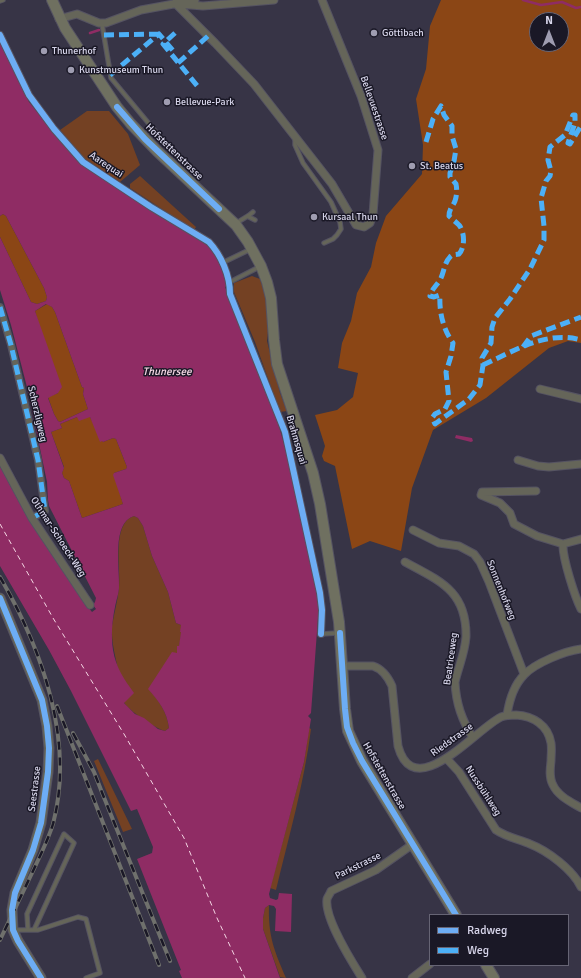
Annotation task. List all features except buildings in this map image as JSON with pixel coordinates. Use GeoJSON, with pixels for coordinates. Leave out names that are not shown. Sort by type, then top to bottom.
{"type":"FeatureCollection","features":[{"type":"Feature","properties":{"kind":"main road","name":"Hofstettenstrasse"},"geometry":{"type":"LineString","coordinates":[[52,0],[59,18],[117,107],[161,155],[236,225],[252,248],[261,266],[272,303],[274,340],[278,364],[316,485],[340,633],[345,709],[350,735],[362,761],[455,914]]}},
{"type":"Feature","properties":{"kind":"main road"},"geometry":{"type":"LineString","coordinates":[[487,966],[494,978]]}},
{"type":"Feature","properties":{"kind":"street"},"geometry":{"type":"LineString","coordinates":[[59,18],[77,14],[102,24],[114,21],[141,10],[195,0]]}},
{"type":"Feature","properties":{"kind":"street"},"geometry":{"type":"LineString","coordinates":[[175,3],[189,6],[204,6],[274,0]]}},
{"type":"Feature","properties":{"kind":"street","name":"Bellevuestrasse"},"geometry":{"type":"LineString","coordinates":[[175,3],[254,84],[332,184],[356,225],[364,227],[370,223],[373,214],[378,150],[361,96],[322,0]]}},
{"type":"Feature","properties":{"kind":"street","name":"Aarequai"},"geometry":{"type":"LineString","coordinates":[[0,35],[29,95],[54,129],[83,162],[151,207],[209,242],[216,250],[221,261]]}},
{"type":"Feature","properties":{"kind":"street","name":"Brahmsquai"},"geometry":{"type":"LineString","coordinates":[[221,261],[230,282],[230,294],[285,432],[305,517],[320,593],[322,610],[321,634]]}},
{"type":"Feature","properties":{"kind":"street","name":"Scherzligweg"},"geometry":{"type":"LineString","coordinates":[[0,307],[11,345],[38,460],[45,512],[32,518]]}},
{"type":"Feature","properties":{"kind":"street"},"geometry":{"type":"LineString","coordinates":[[540,389],[581,399]]}},
{"type":"Feature","properties":{"kind":"street","name":"Othmar-Schoeck-Weg"},"geometry":{"type":"LineString","coordinates":[[0,458],[32,518],[90,605]]}},
{"type":"Feature","properties":{"kind":"street"},"geometry":{"type":"LineString","coordinates":[[518,460],[543,467],[581,464]]}},
{"type":"Feature","properties":{"kind":"street"},"geometry":{"type":"LineString","coordinates":[[536,491],[482,492],[481,495],[500,503],[510,513],[514,524],[519,528],[537,536],[563,544],[581,539]]}},
{"type":"Feature","properties":{"kind":"street","name":"Sonnenhofweg"},"geometry":{"type":"LineString","coordinates":[[413,530],[439,542],[459,546],[474,554],[480,562],[489,582],[524,674]]}},
{"type":"Feature","properties":{"kind":"street"},"geometry":{"type":"LineString","coordinates":[[563,544],[563,553],[566,564],[581,609]]}},
{"type":"Feature","properties":{"kind":"street","name":"Beatriceweg"},"geometry":{"type":"LineString","coordinates":[[405,562],[441,582],[452,591],[460,605],[464,616],[466,638],[456,677],[455,688],[459,711],[473,738]]}},
{"type":"Feature","properties":{"kind":"street","name":"Seestrasse"},"geometry":{"type":"LineString","coordinates":[[0,598],[42,700],[46,718],[48,737],[48,772],[44,806],[36,840],[15,893],[12,910],[13,930],[22,950],[41,978]]}},
{"type":"Feature","properties":{"kind":"street"},"geometry":{"type":"LineString","coordinates":[[581,649],[554,657],[538,664],[524,674],[513,694],[507,715],[522,716],[534,720],[545,728],[551,744],[550,775],[553,785],[560,795],[581,808]]}},
{"type":"Feature","properties":{"kind":"street","name":"Riedstrasse"},"geometry":{"type":"LineString","coordinates":[[342,666],[372,666],[388,677],[392,686],[398,746],[402,758],[414,767],[432,767],[496,720],[507,715]]}},
{"type":"Feature","properties":{"kind":"street","name":"Nussbühlweg"},"geometry":{"type":"LineString","coordinates":[[446,758],[460,772],[496,830],[502,834],[531,844],[542,850],[567,868],[574,875],[581,887]]}},
{"type":"Feature","properties":{"kind":"street","name":"Parkstrasse"},"geometry":{"type":"LineString","coordinates":[[362,978],[338,936],[327,907],[327,898],[331,891],[376,870],[413,844]]}},
{"type":"Feature","properties":{"kind":"street"},"geometry":{"type":"LineString","coordinates":[[412,978],[429,965]]}},
{"type":"Feature","properties":{"kind":"lane"},"geometry":{"type":"LineString","coordinates":[[102,24],[111,78],[165,143]]}},
{"type":"Feature","properties":{"kind":"lane","name":"Bellevuestrasse"},"geometry":{"type":"LineString","coordinates":[[295,136],[295,145],[303,162],[312,176],[318,181],[331,202],[340,222],[341,229],[337,235],[333,239],[324,243]]}},
{"type":"Feature","properties":{"kind":"lane"},"geometry":{"type":"LineString","coordinates":[[236,225],[243,218],[249,217],[254,212]]}},
{"type":"Feature","properties":{"kind":"lane"},"geometry":{"type":"LineString","coordinates":[[249,217],[254,220]]}},
{"type":"Feature","properties":{"kind":"lane"},"geometry":{"type":"LineString","coordinates":[[221,261],[252,248]]}},
{"type":"Feature","properties":{"kind":"lane"},"geometry":{"type":"LineString","coordinates":[[230,282],[261,266]]}},
{"type":"Feature","properties":{"kind":"lane"},"geometry":{"type":"LineString","coordinates":[[321,634],[340,633]]}},
{"type":"Feature","properties":{"kind":"lane"},"geometry":{"type":"LineString","coordinates":[[28,930],[27,914],[64,834],[74,843],[34,930]]}},
{"type":"Feature","properties":{"kind":"lane"},"geometry":{"type":"LineString","coordinates":[[13,930],[38,930],[78,917],[86,919],[100,973],[86,978]]}},
{"type":"Feature","properties":{"kind":"shaded area"},"geometry":{"type":"Polygon","coordinates":[[[441,0],[581,0],[581,343],[568,341],[549,348],[486,398],[433,430],[412,488],[401,551],[370,541],[352,549],[335,466],[324,461],[322,456],[325,446],[315,415],[337,410],[353,397],[358,373],[338,368],[342,343],[351,321],[357,293],[371,267],[376,243],[386,216],[422,174],[423,145],[416,99],[426,69],[430,26],[441,0]]]}},
{"type":"Feature","properties":{"kind":"shaded area"},"geometry":{"type":"Polygon","coordinates":[[[87,111],[109,111],[128,134],[140,165],[120,182],[85,159],[60,130],[87,111]]]}},
{"type":"Feature","properties":{"kind":"shaded area"},"geometry":{"type":"Polygon","coordinates":[[[140,176],[196,227],[194,230],[130,188],[130,184],[140,176]]]}},
{"type":"Feature","properties":{"kind":"shaded area"},"geometry":{"type":"Polygon","coordinates":[[[3,214],[6,216],[44,288],[47,297],[46,301],[37,304],[31,302],[0,237],[0,216],[3,214]]]}},
{"type":"Feature","properties":{"kind":"shaded area"},"geometry":{"type":"Polygon","coordinates":[[[252,276],[260,279],[266,296],[269,321],[267,341],[280,393],[287,411],[280,412],[255,342],[234,292],[234,283],[252,276]]]}},
{"type":"Feature","properties":{"kind":"shaded area"},"geometry":{"type":"Polygon","coordinates":[[[47,304],[52,307],[55,312],[82,387],[84,388],[83,394],[88,409],[60,422],[54,414],[48,397],[58,393],[35,311],[47,304]]]}},
{"type":"Feature","properties":{"kind":"shaded area"},"geometry":{"type":"Polygon","coordinates":[[[77,417],[90,417],[103,442],[113,438],[116,439],[127,467],[126,469],[114,473],[123,504],[82,518],[69,481],[64,478],[62,473],[64,467],[51,432],[62,428],[60,424],[77,417]]]}},
{"type":"Feature","properties":{"kind":"shaded area"},"geometry":{"type":"Polygon","coordinates":[[[134,516],[138,518],[143,526],[152,556],[168,592],[176,623],[181,625],[177,653],[149,689],[159,702],[166,717],[169,728],[165,731],[143,719],[130,709],[124,702],[113,644],[112,626],[119,587],[120,537],[122,528],[127,520],[134,516]]]}},
{"type":"Feature","properties":{"kind":"shaded area"},"geometry":{"type":"Polygon","coordinates":[[[309,728],[311,729],[308,749],[296,810],[276,890],[270,888],[304,762],[309,728]]]}},
{"type":"Feature","properties":{"kind":"shaded area"},"geometry":{"type":"Polygon","coordinates":[[[98,759],[132,829],[123,832],[94,761],[98,759]]]}},
{"type":"Feature","properties":{"kind":"shaded area"},"geometry":{"type":"Polygon","coordinates":[[[269,905],[270,926],[273,943],[286,978],[280,977],[263,929],[265,908],[269,905]]]}},
{"type":"Feature","properties":{"kind":"water","name":"Thunersee"},"geometry":{"type":"Polygon","coordinates":[[[0,40],[29,102],[63,144],[90,170],[213,248],[228,285],[225,287],[276,416],[293,475],[319,604],[311,713],[308,716],[311,719],[304,762],[269,894],[270,898],[276,900],[278,899],[279,893],[292,894],[291,932],[275,931],[276,909],[274,906],[269,905],[265,908],[263,918],[263,929],[280,978],[182,978],[179,971],[181,970],[137,859],[152,853],[153,847],[137,809],[131,811],[71,691],[0,566],[0,466],[30,520],[53,555],[88,607],[92,612],[96,609],[93,605],[96,598],[49,506],[47,482],[28,391],[11,325],[0,290],[0,237],[31,302],[37,304],[46,301],[47,297],[44,288],[6,216],[3,214],[0,216],[0,40]],[[46,304],[35,311],[62,387],[58,393],[48,398],[54,414],[60,422],[88,409],[83,394],[84,388],[82,387],[55,312],[52,307],[46,304]],[[77,417],[60,424],[62,428],[51,432],[64,468],[62,473],[64,478],[69,481],[82,518],[123,504],[113,475],[114,473],[126,469],[127,467],[116,439],[113,438],[100,442],[90,417],[79,421],[77,417]],[[134,516],[127,520],[119,537],[118,547],[119,592],[113,623],[112,639],[114,656],[118,668],[134,693],[124,703],[135,714],[144,718],[158,729],[165,731],[169,728],[164,712],[159,702],[148,689],[172,652],[177,653],[181,625],[176,623],[168,592],[152,556],[143,526],[138,518],[134,516]]]}},
{"type":"Feature","properties":{"kind":"water"},"geometry":{"type":"Polygon","coordinates":[[[456,435],[472,438],[473,441],[471,442],[455,438],[456,435]]]}},
{"type":"Feature","properties":{"kind":"waterway"},"geometry":{"type":"LineString","coordinates":[[523,0],[541,5],[562,2],[576,8],[581,7]]}},
{"type":"Feature","properties":{"kind":"waterway","name":"Göttibach"},"geometry":{"type":"LineString","coordinates":[[90,33],[99,30]]}},
{"type":"Feature","properties":{"kind":"ferry route"},"geometry":{"type":"LineString","coordinates":[[0,524],[53,618],[124,734],[184,838],[217,918],[245,978]]}},
{"type":"Feature","properties":{"kind":"railway"},"geometry":{"type":"LineString","coordinates":[[0,577],[29,634],[41,665],[57,728],[60,761],[59,793],[49,836],[0,940]]}},
{"type":"Feature","properties":{"kind":"railway"},"geometry":{"type":"LineString","coordinates":[[57,706],[159,965]]}},
{"type":"Feature","properties":{"kind":"railway"},"geometry":{"type":"LineString","coordinates":[[73,733],[94,772],[170,961]]}},
{"type":"Feature","properties":{"kind":"marked path"},"geometry":{"type":"LineString","coordinates":[[175,33],[163,44],[199,88]]}},
{"type":"Feature","properties":{"kind":"marked path"},"geometry":{"type":"LineString","coordinates":[[104,35],[159,34]]}},
{"type":"Feature","properties":{"kind":"marked path"},"geometry":{"type":"LineString","coordinates":[[110,75],[159,34],[175,53]]}},
{"type":"Feature","properties":{"kind":"marked path"},"geometry":{"type":"LineString","coordinates":[[178,63],[208,36]]}},
{"type":"Feature","properties":{"kind":"marked path"},"geometry":{"type":"LineString","coordinates":[[426,142],[433,119],[441,106],[444,115],[452,126],[452,136],[456,149],[450,177],[456,184],[457,190],[455,201],[449,216],[461,228],[464,240],[459,254],[452,255],[448,259],[440,280],[430,296],[434,297],[440,295],[442,320],[453,343],[446,372],[449,401],[445,409],[435,414],[432,418],[435,424],[469,399],[480,385],[483,365],[482,358],[491,343],[492,327],[495,318],[530,269],[544,240],[541,198],[546,181],[550,176],[551,171],[548,160],[550,147],[565,135],[573,115],[575,115],[575,123],[568,143],[570,144],[581,126]]}},
{"type":"Feature","properties":{"kind":"marked path"},"geometry":{"type":"LineString","coordinates":[[0,307],[11,345],[38,460],[45,511],[32,518]]}},
{"type":"Feature","properties":{"kind":"marked path"},"geometry":{"type":"LineString","coordinates":[[523,347],[531,336],[581,317]]}},
{"type":"Feature","properties":{"kind":"marked path"},"geometry":{"type":"LineString","coordinates":[[483,365],[519,348],[543,340],[556,338],[581,340]]}},
{"type":"Feature","properties":{"kind":"cycle path"},"geometry":{"type":"LineString","coordinates":[[0,35],[29,95],[54,129],[83,162],[151,207],[209,242],[221,259],[227,273],[230,294],[285,432],[320,593],[322,610],[321,634]]}},
{"type":"Feature","properties":{"kind":"cycle path"},"geometry":{"type":"LineString","coordinates":[[117,107],[145,139],[219,209]]}},
{"type":"Feature","properties":{"kind":"cycle path"},"geometry":{"type":"LineString","coordinates":[[0,598],[42,700],[47,726],[49,748],[48,772],[41,823],[33,850],[15,893],[12,910],[13,930],[18,941],[41,978]]}},
{"type":"Feature","properties":{"kind":"cycle path"},"geometry":{"type":"LineString","coordinates":[[340,633],[347,727],[353,743],[362,761],[455,914]]}},
{"type":"Feature","properties":{"kind":"place","name":"Göttibach"},"geometry":{"type":"Point","coordinates":[374,33]}},
{"type":"Feature","properties":{"kind":"place","name":"Thunerhof"},"geometry":{"type":"Point","coordinates":[44,51]}},
{"type":"Feature","properties":{"kind":"place","name":"Kunstmuseum Thun"},"geometry":{"type":"Point","coordinates":[71,70]}},
{"type":"Feature","properties":{"kind":"place","name":"Bellevue-Park"},"geometry":{"type":"Point","coordinates":[167,102]}},
{"type":"Feature","properties":{"kind":"place","name":"St. Beatus"},"geometry":{"type":"Point","coordinates":[412,166]}},
{"type":"Feature","properties":{"kind":"place","name":"Kursaal Thun"},"geometry":{"type":"Point","coordinates":[314,217]}}]}
